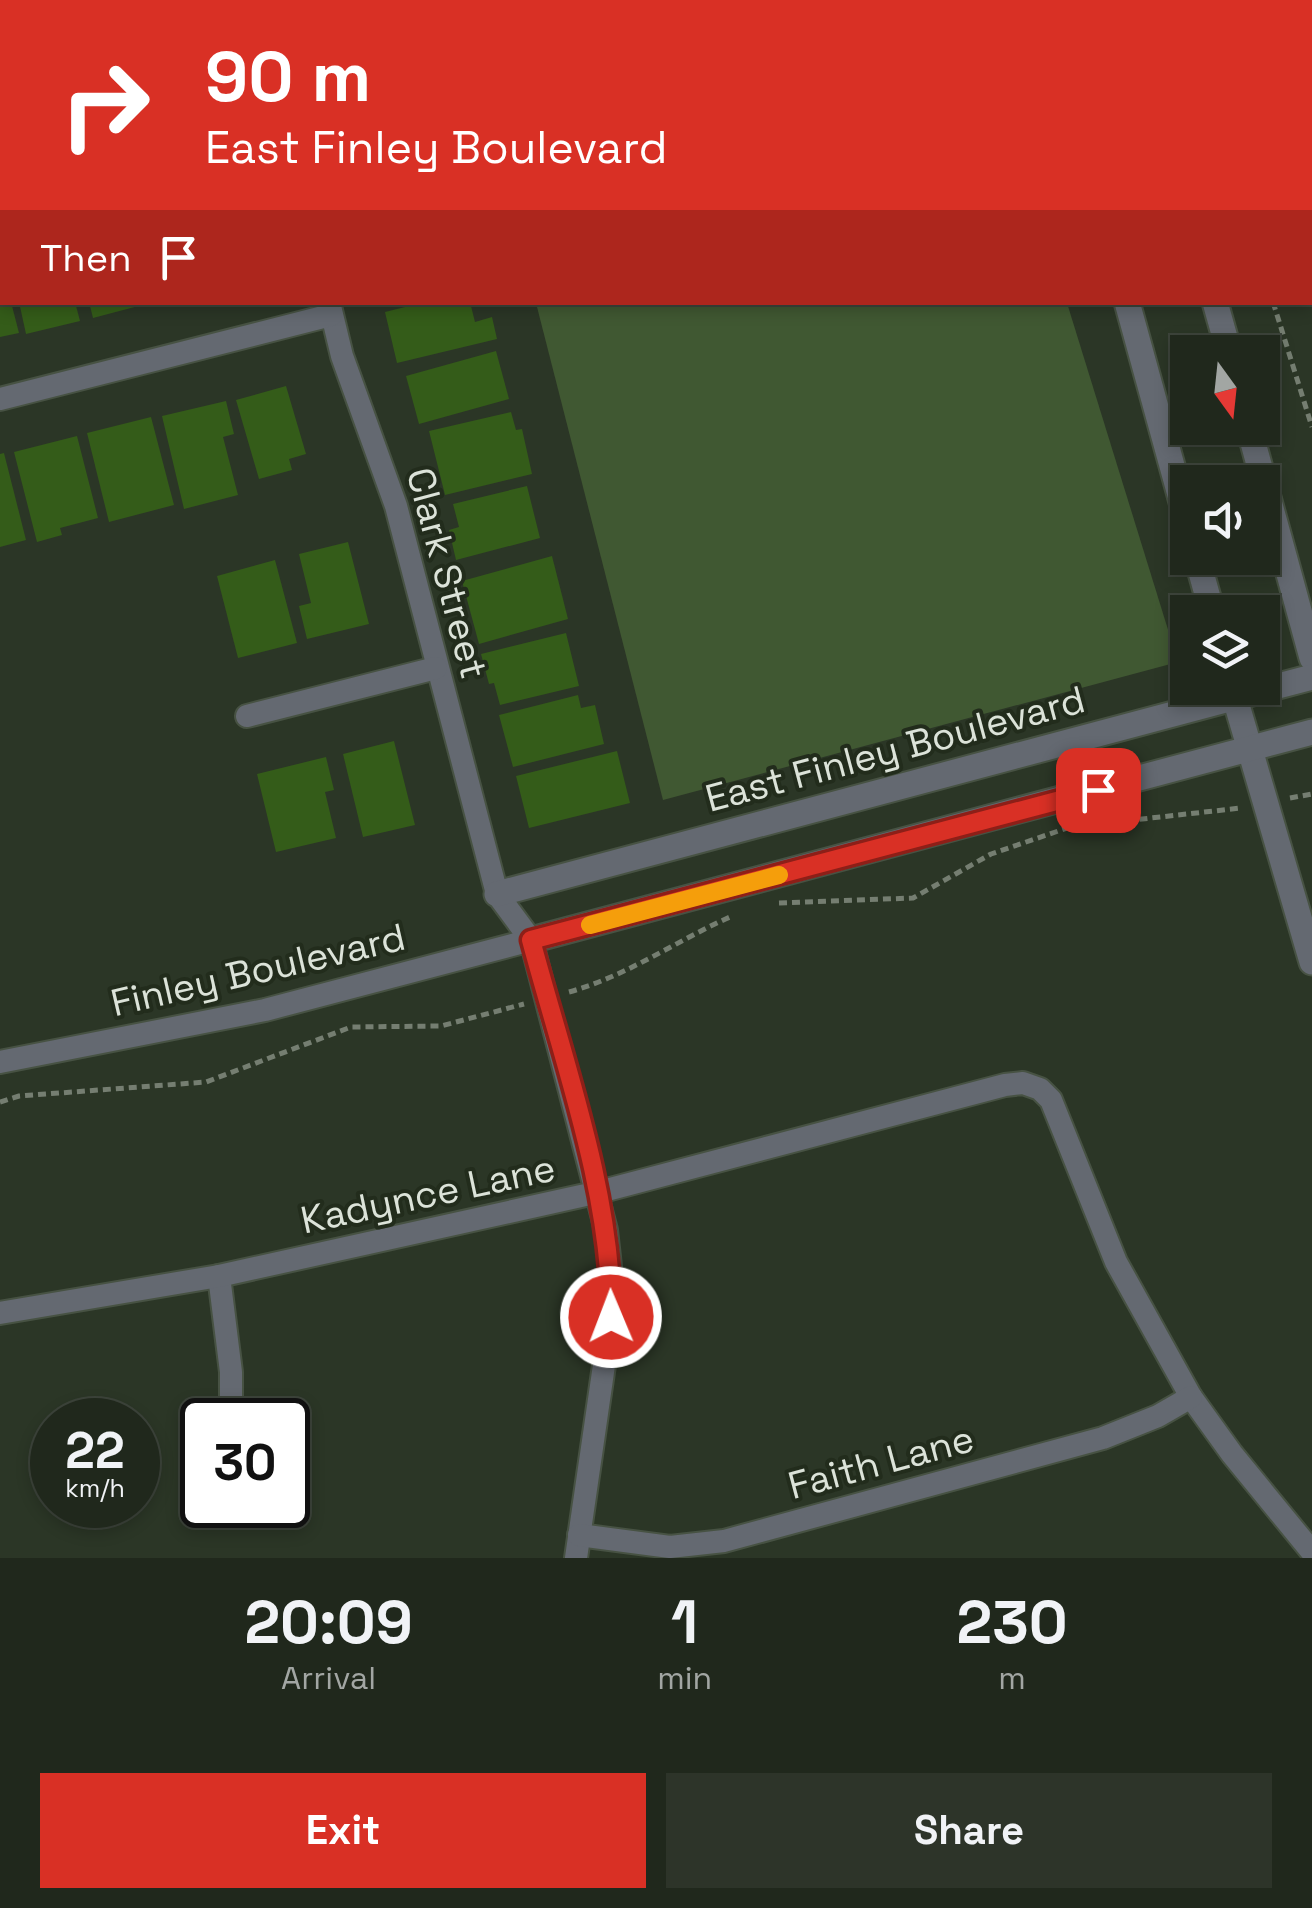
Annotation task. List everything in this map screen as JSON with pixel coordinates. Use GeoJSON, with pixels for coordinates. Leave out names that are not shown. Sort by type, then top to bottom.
{"type":"FeatureCollection","features":[{"type":"Feature","properties":{"kind":"street"},"geometry":{"type":"LineString","coordinates":[[1128,305],[1172,465]]}},
{"type":"Feature","properties":{"kind":"street"},"geometry":{"type":"LineString","coordinates":[[1217,305],[1225,335]]}},
{"type":"Feature","properties":{"kind":"street"},"geometry":{"type":"LineString","coordinates":[[0,399],[330,309]]}},
{"type":"Feature","properties":{"kind":"street","name":"Clark Street"},"geometry":{"type":"LineString","coordinates":[[330,309],[342,356],[396,506],[497,894]]}},
{"type":"Feature","properties":{"kind":"street"},"geometry":{"type":"LineString","coordinates":[[1255,445],[1312,658]]}},
{"type":"Feature","properties":{"kind":"street"},"geometry":{"type":"LineString","coordinates":[[247,716],[436,668]]}},
{"type":"Feature","properties":{"kind":"street","name":"East Finley Boulevard"},"geometry":{"type":"LineString","coordinates":[[1280,683],[1312,677]]}},
{"type":"Feature","properties":{"kind":"street","name":"East Finley Boulevard"},"geometry":{"type":"LineString","coordinates":[[497,894],[1186,705]]}},
{"type":"Feature","properties":{"kind":"street"},"geometry":{"type":"LineString","coordinates":[[1237,705],[1312,962]]}},
{"type":"Feature","properties":{"kind":"street"},"geometry":{"type":"LineString","coordinates":[[531,940],[1312,732]]}},
{"type":"Feature","properties":{"kind":"street"},"geometry":{"type":"LineString","coordinates":[[497,894],[531,940],[598,1192],[611,1276],[611,1317],[578,1546]]}},
{"type":"Feature","properties":{"kind":"street","name":"Finley Boulevard"},"geometry":{"type":"LineString","coordinates":[[0,1062],[264,1010],[531,940]]}},
{"type":"Feature","properties":{"kind":"street","name":"Kadynce Lane"},"geometry":{"type":"LineString","coordinates":[[0,1313],[219,1276],[598,1192],[1005,1084],[1023,1083],[1040,1089],[1052,1100],[1116,1262],[1190,1396]]}},
{"type":"Feature","properties":{"kind":"street"},"geometry":{"type":"LineString","coordinates":[[219,1276],[231,1398]]}},
{"type":"Feature","properties":{"kind":"street"},"geometry":{"type":"LineString","coordinates":[[1190,1396],[1312,1552]]}},
{"type":"Feature","properties":{"kind":"street","name":"Faith Lane"},"geometry":{"type":"LineString","coordinates":[[578,1546],[670,1547],[724,1541],[1103,1438],[1158,1416],[1190,1396]]}},
{"type":"Feature","properties":{"kind":"path"},"geometry":{"type":"LineString","coordinates":[[1274,305],[1312,427]]}},
{"type":"Feature","properties":{"kind":"path"},"geometry":{"type":"LineString","coordinates":[[778,904],[913,898],[991,854],[1070,827],[1220,813]]}},
{"type":"Feature","properties":{"kind":"path"},"geometry":{"type":"LineString","coordinates":[[0,1102],[19,1096],[206,1082],[351,1027],[441,1026],[605,982],[691,934],[742,912]]}},
{"type":"Feature","properties":{"kind":"green space"},"geometry":{"type":"Polygon","coordinates":[[[537,305],[1068,305],[1170,636],[1170,664],[663,800],[537,305]]]}},
{"type":"Feature","properties":{"kind":"building"},"geometry":{"type":"Polygon","coordinates":[[[0,305],[12,305],[19,333],[0,337],[0,305]]]}},
{"type":"Feature","properties":{"kind":"building"},"geometry":{"type":"Polygon","coordinates":[[[20,305],[76,305],[80,321],[26,334],[20,305]]]}},
{"type":"Feature","properties":{"kind":"building"},"geometry":{"type":"Polygon","coordinates":[[[90,305],[142,305],[93,318],[90,305]]]}},
{"type":"Feature","properties":{"kind":"building"},"geometry":{"type":"Polygon","coordinates":[[[413,305],[471,305],[475,322],[492,317],[497,339],[397,363],[385,312],[413,305]]]}},
{"type":"Feature","properties":{"kind":"building"},"geometry":{"type":"Polygon","coordinates":[[[496,351],[509,399],[419,424],[406,376],[496,351]]]}},
{"type":"Feature","properties":{"kind":"building"},"geometry":{"type":"Polygon","coordinates":[[[286,386],[306,454],[289,459],[292,470],[259,479],[236,400],[286,386]]]}},
{"type":"Feature","properties":{"kind":"building"},"geometry":{"type":"Polygon","coordinates":[[[226,401],[234,434],[223,437],[238,495],[184,509],[162,416],[226,401]]]}},
{"type":"Feature","properties":{"kind":"building"},"geometry":{"type":"Polygon","coordinates":[[[511,412],[516,430],[522,429],[532,474],[445,495],[429,431],[511,412]]]}},
{"type":"Feature","properties":{"kind":"building"},"geometry":{"type":"Polygon","coordinates":[[[151,417],[174,505],[109,522],[87,433],[151,417]]]}},
{"type":"Feature","properties":{"kind":"building"},"geometry":{"type":"Polygon","coordinates":[[[77,436],[98,518],[60,528],[62,535],[37,542],[14,452],[77,436]]]}},
{"type":"Feature","properties":{"kind":"building"},"geometry":{"type":"Polygon","coordinates":[[[4,453],[26,540],[0,547],[0,454],[4,453]]]}},
{"type":"Feature","properties":{"kind":"building"},"geometry":{"type":"Polygon","coordinates":[[[527,486],[540,538],[456,560],[449,530],[459,527],[453,504],[527,486]]]}},
{"type":"Feature","properties":{"kind":"building"},"geometry":{"type":"Polygon","coordinates":[[[348,542],[369,624],[307,639],[299,606],[311,603],[299,554],[348,542]]]}},
{"type":"Feature","properties":{"kind":"building"},"geometry":{"type":"Polygon","coordinates":[[[552,556],[568,619],[479,644],[462,581],[552,556]]]}},
{"type":"Feature","properties":{"kind":"building"},"geometry":{"type":"Polygon","coordinates":[[[275,560],[297,643],[238,658],[217,576],[275,560]]]}},
{"type":"Feature","properties":{"kind":"building"},"geometry":{"type":"Polygon","coordinates":[[[566,633],[579,686],[500,705],[481,654],[566,633]]]}},
{"type":"Feature","properties":{"kind":"building"},"geometry":{"type":"Polygon","coordinates":[[[578,695],[581,708],[595,705],[604,744],[513,767],[499,715],[578,695]]]}},
{"type":"Feature","properties":{"kind":"building"},"geometry":{"type":"Polygon","coordinates":[[[394,741],[415,825],[363,837],[343,754],[394,741]]]}},
{"type":"Feature","properties":{"kind":"building"},"geometry":{"type":"Polygon","coordinates":[[[617,751],[630,803],[529,828],[516,776],[617,751]]]}},
{"type":"Feature","properties":{"kind":"building"},"geometry":{"type":"Polygon","coordinates":[[[326,757],[334,790],[325,792],[336,838],[276,852],[257,774],[326,757]]]}},
{"type":"Feature","properties":{"kind":"slow traffic"},"geometry":{"type":"LineString","coordinates":[[590,925],[779,875]]}},
{"type":"Feature","properties":{"kind":"route"},"geometry":{"type":"LineString","coordinates":[[611,1317],[611,1276],[598,1192],[531,940],[1098,790]]}}]}
